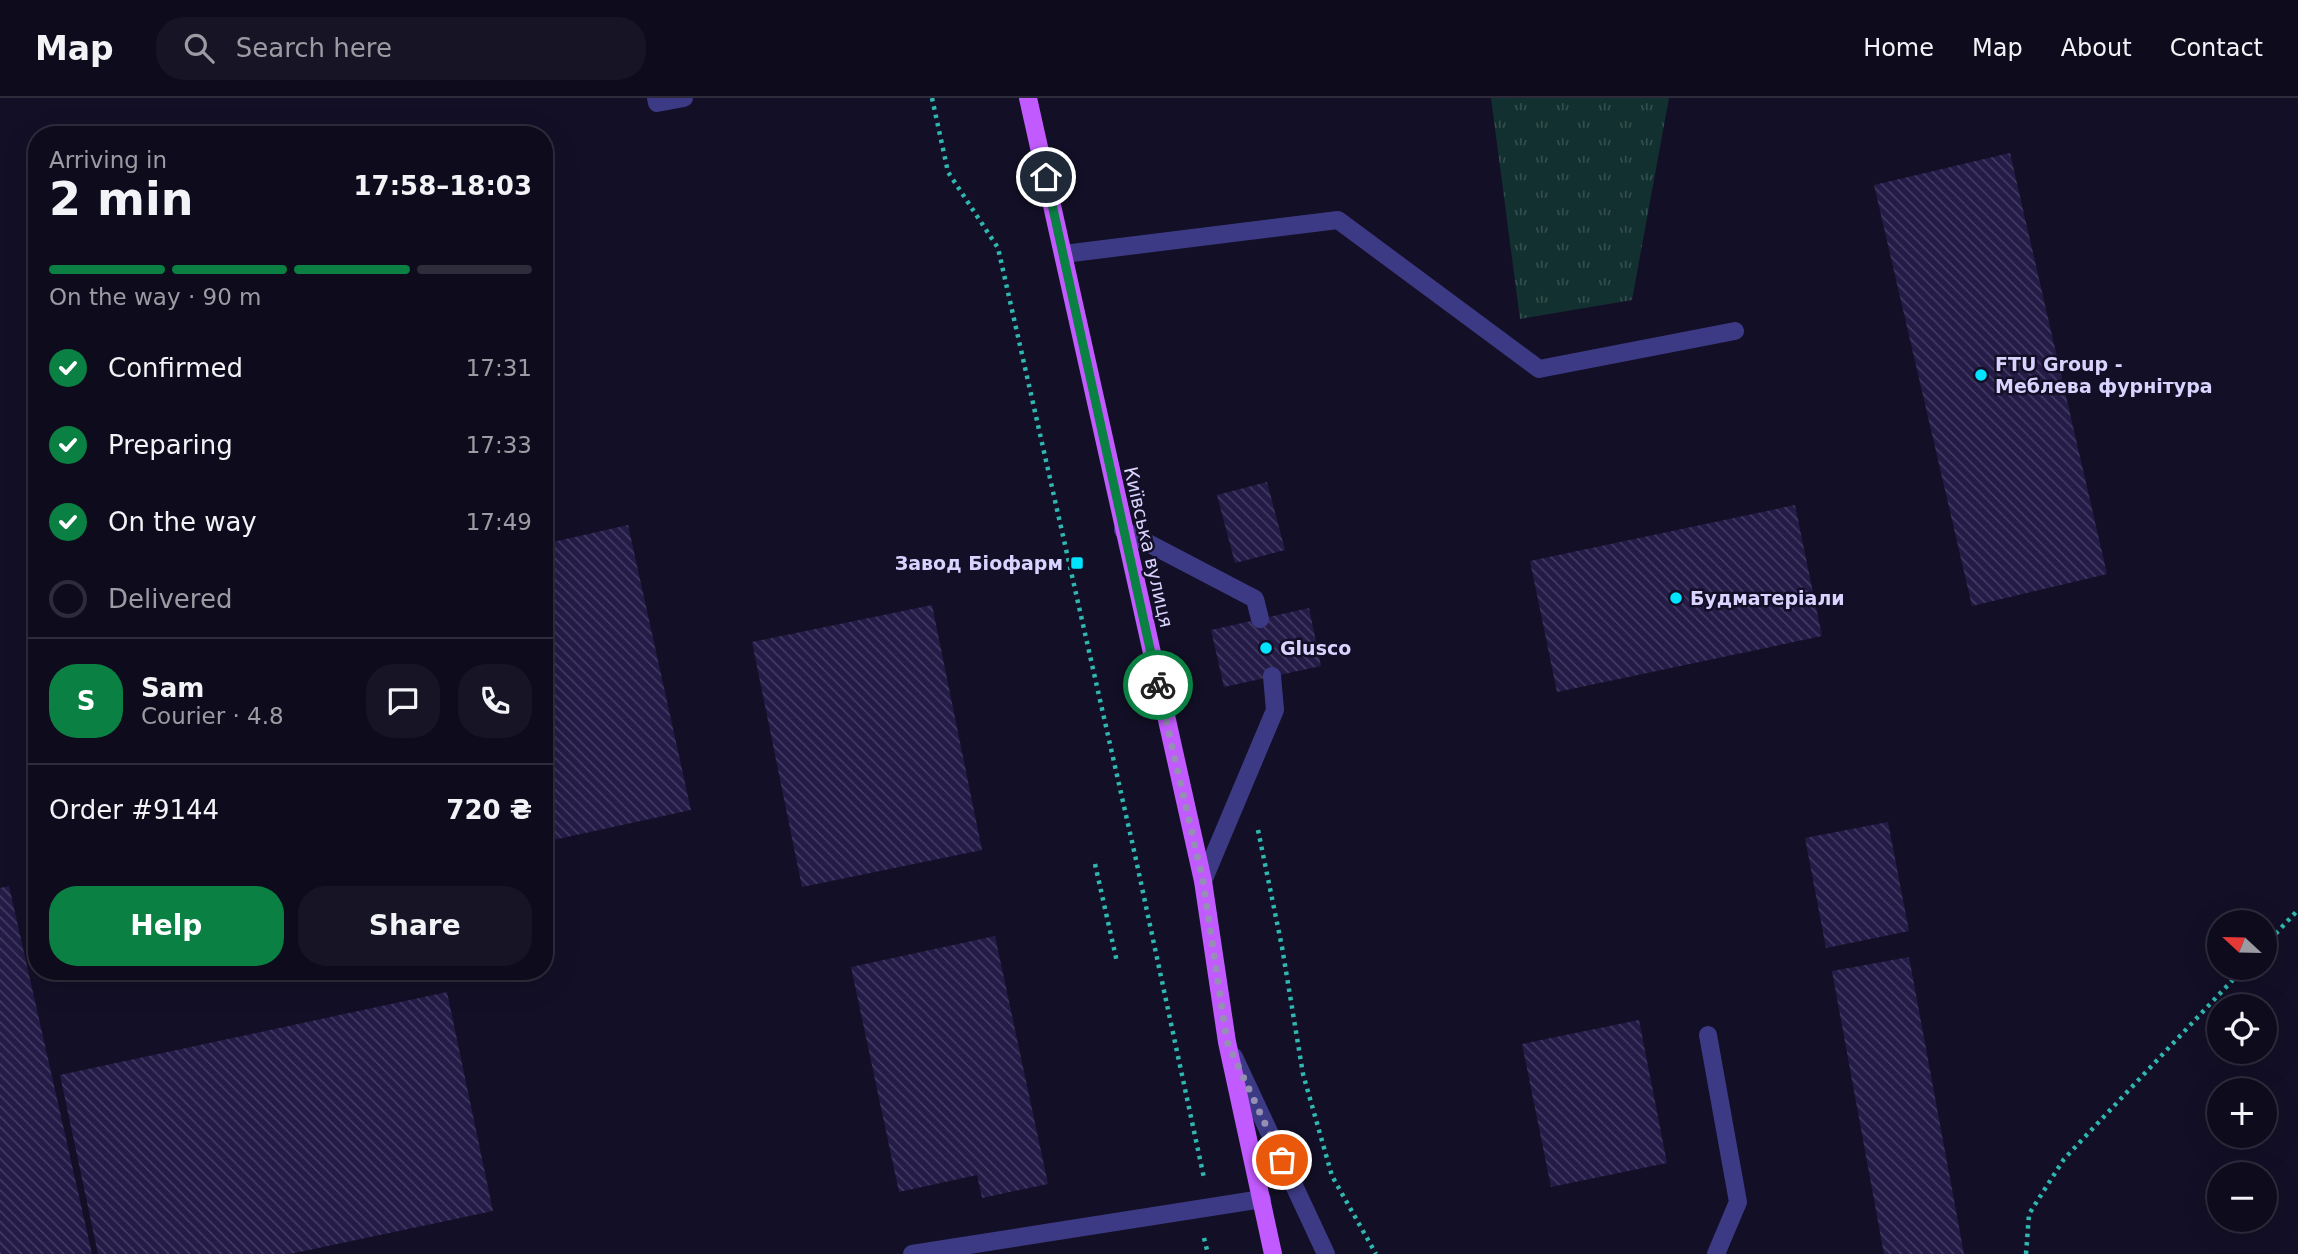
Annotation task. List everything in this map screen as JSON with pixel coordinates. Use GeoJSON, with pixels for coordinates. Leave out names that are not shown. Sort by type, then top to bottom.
{"type":"FeatureCollection","features":[{"type":"Feature","properties":{"kind":"main road","name":"Київська вулиця"},"geometry":{"type":"LineString","coordinates":[[1028,98],[1203,881],[1227,1042],[1273,1254]]}},
{"type":"Feature","properties":{"kind":"lane"},"geometry":{"type":"LineString","coordinates":[[656,98],[657,103],[684,98]]}},
{"type":"Feature","properties":{"kind":"lane"},"geometry":{"type":"LineString","coordinates":[[1064,254],[1338,220],[1539,369],[1735,331]]}},
{"type":"Feature","properties":{"kind":"lane"},"geometry":{"type":"LineString","coordinates":[[1123,530],[1255,599],[1260,619]]}},
{"type":"Feature","properties":{"kind":"lane"},"geometry":{"type":"LineString","coordinates":[[1203,881],[1275,710],[1272,676]]}},
{"type":"Feature","properties":{"kind":"lane"},"geometry":{"type":"LineString","coordinates":[[1708,1035],[1738,1202],[1716,1254]]}},
{"type":"Feature","properties":{"kind":"lane"},"geometry":{"type":"LineString","coordinates":[[1227,1042],[1326,1254]]}},
{"type":"Feature","properties":{"kind":"lane"},"geometry":{"type":"LineString","coordinates":[[912,1254],[1262,1199]]}},
{"type":"Feature","properties":{"kind":"path"},"geometry":{"type":"LineString","coordinates":[[932,98],[948,172],[998,248],[1205,1178],[1198,1209]]}},
{"type":"Feature","properties":{"kind":"path"},"geometry":{"type":"LineString","coordinates":[[1243,786],[1258,830],[1282,947],[1303,1074],[1332,1177],[1376,1254]]}},
{"type":"Feature","properties":{"kind":"path"},"geometry":{"type":"LineString","coordinates":[[1095,864],[1117,962]]}},
{"type":"Feature","properties":{"kind":"path"},"geometry":{"type":"LineString","coordinates":[[2277,932],[2298,910]]}},
{"type":"Feature","properties":{"kind":"path"},"geometry":{"type":"LineString","coordinates":[[2026,1254],[2029,1214],[2064,1159],[2233,980]]}},
{"type":"Feature","properties":{"kind":"green space"},"geometry":{"type":"Polygon","coordinates":[[[1491,98],[1669,98],[1632,300],[1520,319],[1491,98]]]}},
{"type":"Feature","properties":{"kind":"building"},"geometry":{"type":"Polygon","coordinates":[[[2010,153],[2107,574],[1972,606],[1874,185],[2010,153]]]}},
{"type":"Feature","properties":{"kind":"building"},"geometry":{"type":"Polygon","coordinates":[[[1267,482],[1285,550],[1235,563],[1217,495],[1267,482]]]}},
{"type":"Feature","properties":{"kind":"building","name":"Будматеріали"},"geometry":{"type":"Polygon","coordinates":[[[1795,505],[1822,636],[1557,692],[1530,561],[1795,505]]]}},
{"type":"Feature","properties":{"kind":"building"},"geometry":{"type":"Polygon","coordinates":[[[628,525],[691,810],[553,840],[553,542],[628,525]]]}},
{"type":"Feature","properties":{"kind":"building"},"geometry":{"type":"Polygon","coordinates":[[[932,605],[982,850],[802,887],[752,642],[932,605]]]}},
{"type":"Feature","properties":{"kind":"building","name":"Glusco"},"geometry":{"type":"Polygon","coordinates":[[[1309,608],[1321,666],[1224,687],[1211,630],[1309,608]]]}},
{"type":"Feature","properties":{"kind":"building"},"geometry":{"type":"Polygon","coordinates":[[[1888,822],[1909,931],[1826,948],[1805,838],[1888,822]]]}},
{"type":"Feature","properties":{"kind":"building"},"geometry":{"type":"Polygon","coordinates":[[[9,886],[28,980],[30,980],[92,1254],[0,1254],[0,888],[9,886]]]}},
{"type":"Feature","properties":{"kind":"building"},"geometry":{"type":"Polygon","coordinates":[[[995,936],[1048,1184],[982,1198],[977,1175],[899,1192],[851,967],[995,936]]]}},
{"type":"Feature","properties":{"kind":"building"},"geometry":{"type":"Polygon","coordinates":[[[1909,957],[1964,1254],[1884,1254],[1832,971],[1909,957]]]}},
{"type":"Feature","properties":{"kind":"building"},"geometry":{"type":"Polygon","coordinates":[[[447,992],[493,1211],[290,1254],[98,1254],[60,1075],[447,992]]]}},
{"type":"Feature","properties":{"kind":"building"},"geometry":{"type":"Polygon","coordinates":[[[1639,1020],[1667,1163],[1551,1187],[1522,1044],[1639,1020]]]}},
{"type":"Feature","properties":{"kind":"way so far"},"geometry":{"type":"LineString","coordinates":[[1158,685],[1203,881],[1227,1042],[1282,1160]]}},
{"type":"Feature","properties":{"kind":"place","name":"FTU Group - Меблева фурнітура"},"geometry":{"type":"Point","coordinates":[1981,375]}},
{"type":"Feature","properties":{"kind":"place","name":"Завод Біофарм"},"geometry":{"type":"Point","coordinates":[1077,563]}},
{"type":"Feature","properties":{"kind":"place","name":"Будматеріали"},"geometry":{"type":"Point","coordinates":[1676,598]}},
{"type":"Feature","properties":{"kind":"place","name":"Glusco"},"geometry":{"type":"Point","coordinates":[1266,648]}},
{"type":"Feature","properties":{"kind":"route"},"geometry":{"type":"LineString","coordinates":[[1046,177],[1158,685]]}}]}
